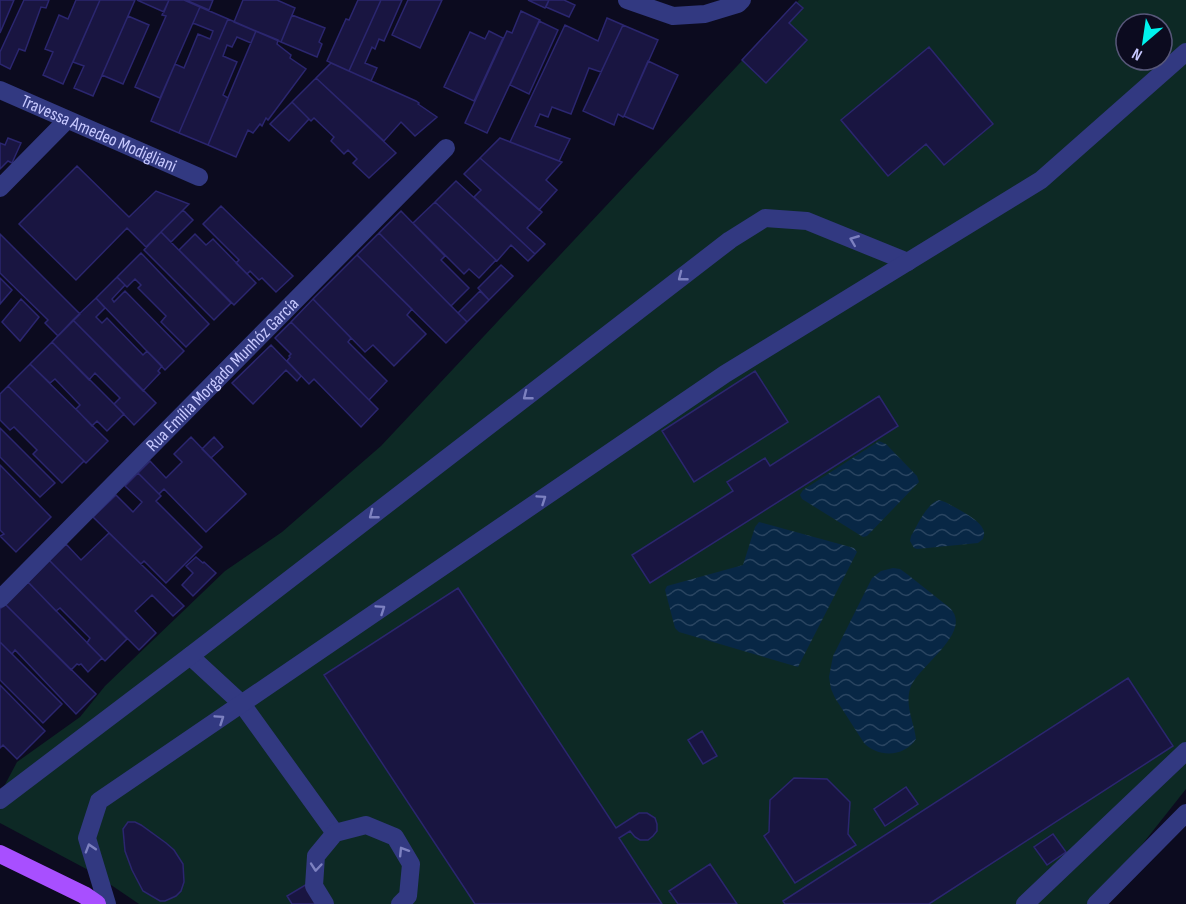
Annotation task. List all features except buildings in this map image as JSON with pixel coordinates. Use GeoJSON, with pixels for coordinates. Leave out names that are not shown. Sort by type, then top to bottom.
{"type":"FeatureCollection","features":[{"type":"Feature","properties":{"kind":"main road"},"geometry":{"type":"LineString","coordinates":[[0,854],[84,895],[97,904]]}},
{"type":"Feature","properties":{"kind":"street"},"geometry":{"type":"LineString","coordinates":[[627,0],[673,16],[705,15],[742,0]]}},
{"type":"Feature","properties":{"kind":"street"},"geometry":{"type":"LineString","coordinates":[[107,904],[87,838],[99,801],[725,374],[1041,180],[1186,52]]}},
{"type":"Feature","properties":{"kind":"street","name":"Travessa Amedeo Modigliani"},"geometry":{"type":"LineString","coordinates":[[0,90],[198,177]]}},
{"type":"Feature","properties":{"kind":"street"},"geometry":{"type":"LineString","coordinates":[[0,188],[67,120]]}},
{"type":"Feature","properties":{"kind":"street","name":"Rua Emília Morgado Munhóz García"},"geometry":{"type":"LineString","coordinates":[[0,599],[446,148]]}},
{"type":"Feature","properties":{"kind":"street"},"geometry":{"type":"LineString","coordinates":[[0,800],[730,240],[765,218],[807,221],[908,262]]}},
{"type":"Feature","properties":{"kind":"street"},"geometry":{"type":"LineString","coordinates":[[190,656],[242,704],[335,833]]}},
{"type":"Feature","properties":{"kind":"street"},"geometry":{"type":"LineString","coordinates":[[1025,904],[1186,751]]}},
{"type":"Feature","properties":{"kind":"street"},"geometry":{"type":"LineString","coordinates":[[1096,904],[1186,813]]}},
{"type":"Feature","properties":{"kind":"street"},"geometry":{"type":"LineString","coordinates":[[325,904],[314,886],[316,856],[335,833],[366,825],[395,837],[411,864],[408,896],[400,904]]}},
{"type":"Feature","properties":{"kind":"green space"},"geometry":{"type":"Polygon","coordinates":[[[799,0],[1186,0],[1186,789],[1118,875],[1089,904],[139,904],[92,872],[0,823],[0,794],[17,762],[80,717],[105,686],[225,571],[282,532],[381,446],[799,0]]]}},
{"type":"Feature","properties":{"kind":"water"},"geometry":{"type":"Polygon","coordinates":[[[879,441],[886,444],[917,476],[919,482],[867,536],[863,537],[802,499],[800,495],[803,490],[879,441]]]}},
{"type":"Feature","properties":{"kind":"water"},"geometry":{"type":"Polygon","coordinates":[[[939,500],[977,521],[984,530],[983,539],[978,543],[914,548],[910,541],[911,536],[926,510],[939,500]]]}},
{"type":"Feature","properties":{"kind":"water"},"geometry":{"type":"Polygon","coordinates":[[[759,522],[854,548],[857,552],[798,667],[679,632],[675,628],[665,590],[667,586],[743,565],[755,527],[759,522]]]}},
{"type":"Feature","properties":{"kind":"water"},"geometry":{"type":"Polygon","coordinates":[[[900,569],[950,608],[955,618],[955,628],[950,639],[910,689],[909,708],[916,739],[905,749],[884,753],[864,743],[835,698],[829,677],[833,656],[872,578],[881,571],[900,569]]]}}]}
